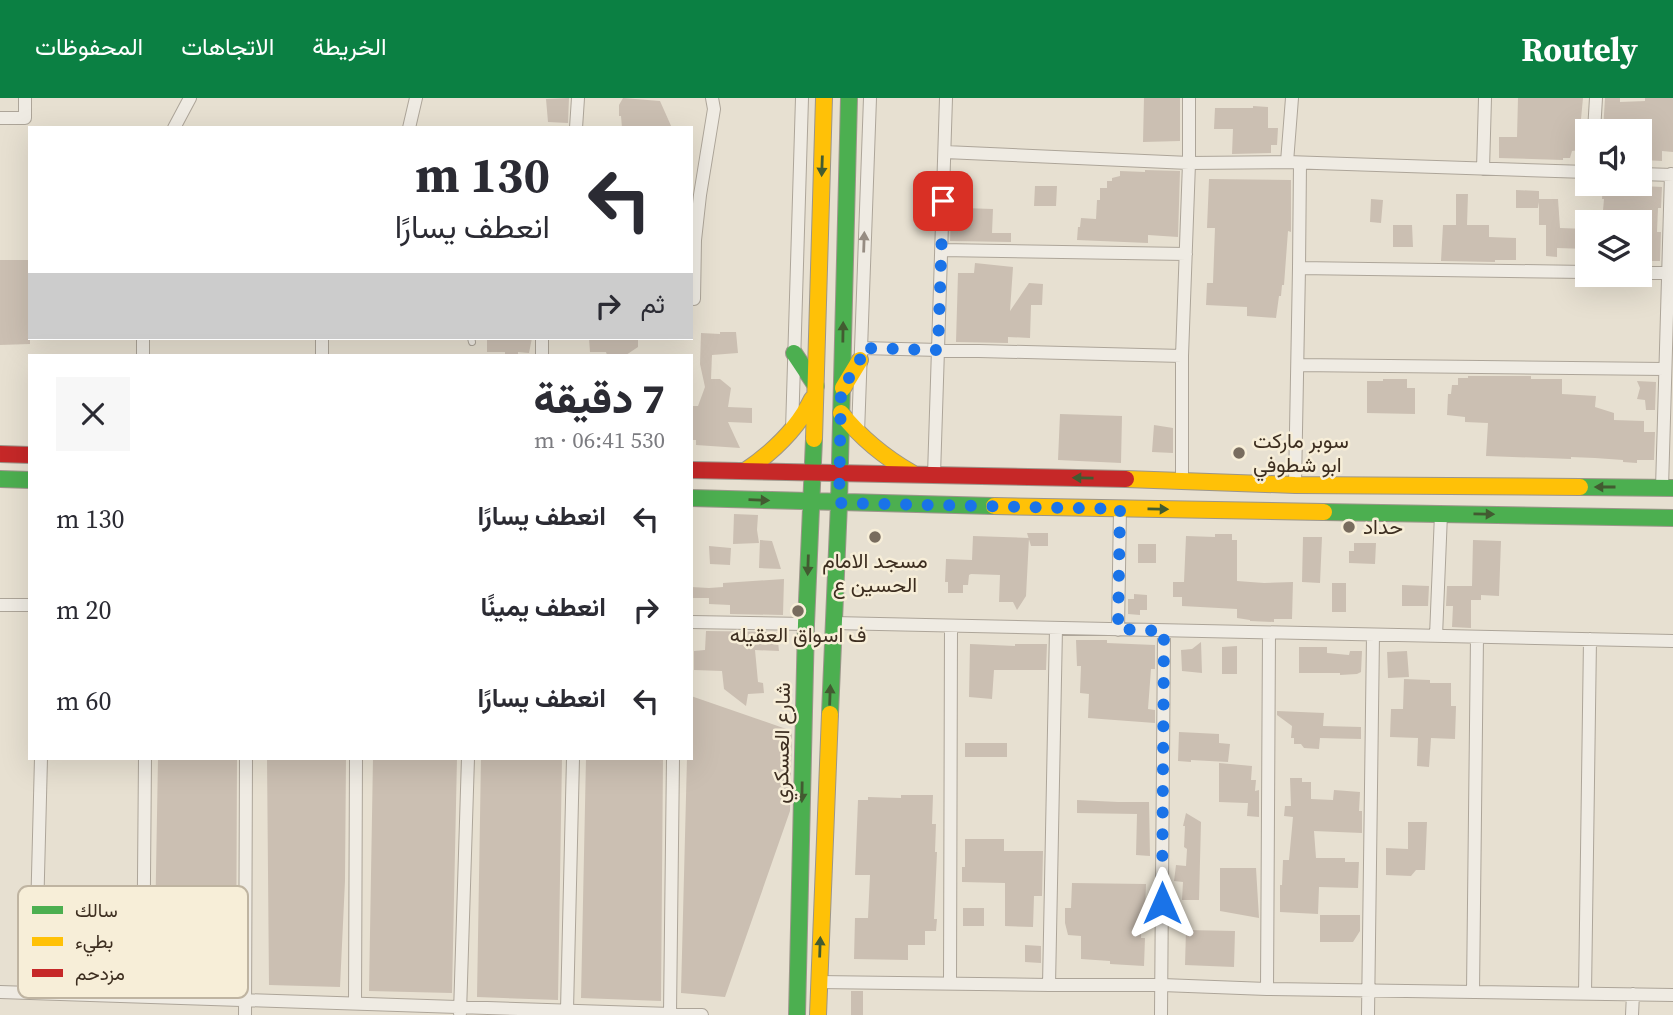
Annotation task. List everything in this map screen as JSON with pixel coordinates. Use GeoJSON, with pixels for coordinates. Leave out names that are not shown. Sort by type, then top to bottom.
{"type":"FeatureCollection","features":[{"type":"Feature","properties":{"kind":"main road","name":"شارع العسكري"},"geometry":{"type":"LineString","coordinates":[[797,1015],[806,624],[824,98]]}},
{"type":"Feature","properties":{"kind":"main road"},"geometry":{"type":"LineString","coordinates":[[818,1015],[839,503],[849,98]]}},
{"type":"Feature","properties":{"kind":"main road"},"geometry":{"type":"LineString","coordinates":[[745,471],[774,450],[808,408],[815,389],[794,353]]}},
{"type":"Feature","properties":{"kind":"main road"},"geometry":{"type":"LineString","coordinates":[[841,391],[860,354]]}},
{"type":"Feature","properties":{"kind":"main road"},"geometry":{"type":"LineString","coordinates":[[841,413],[879,453],[915,475]]}},
{"type":"Feature","properties":{"kind":"main road"},"geometry":{"type":"LineString","coordinates":[[0,454],[28,455]]}},
{"type":"Feature","properties":{"kind":"main road"},"geometry":{"type":"LineString","coordinates":[[693,470],[1182,480],[1294,485],[1667,488]]}},
{"type":"Feature","properties":{"kind":"main road"},"geometry":{"type":"LineString","coordinates":[[0,480],[28,480]]}},
{"type":"Feature","properties":{"kind":"main road"},"geometry":{"type":"LineString","coordinates":[[1319,485],[1327,489],[1332,498],[1322,512]]}},
{"type":"Feature","properties":{"kind":"main road"},"geometry":{"type":"LineString","coordinates":[[1355,485],[1347,494],[1347,504],[1360,513]]}},
{"type":"Feature","properties":{"kind":"main road"},"geometry":{"type":"LineString","coordinates":[[693,498],[1120,509],[1673,517]]}},
{"type":"Feature","properties":{"kind":"street"},"geometry":{"type":"LineString","coordinates":[[0,118],[25,118],[25,98]]}},
{"type":"Feature","properties":{"kind":"street"},"geometry":{"type":"LineString","coordinates":[[175,126],[190,98]]}},
{"type":"Feature","properties":{"kind":"street"},"geometry":{"type":"LineString","coordinates":[[409,126],[416,98]]}},
{"type":"Feature","properties":{"kind":"street"},"geometry":{"type":"LineString","coordinates":[[576,126],[578,98]]}},
{"type":"Feature","properties":{"kind":"street"},"geometry":{"type":"LineString","coordinates":[[694,299],[695,240],[714,109],[712,98]]}},
{"type":"Feature","properties":{"kind":"street"},"geometry":{"type":"LineString","coordinates":[[792,430],[802,98]]}},
{"type":"Feature","properties":{"kind":"street"},"geometry":{"type":"LineString","coordinates":[[858,433],[870,98]]}},
{"type":"Feature","properties":{"kind":"street"},"geometry":{"type":"LineString","coordinates":[[934,475],[946,98]]}},
{"type":"Feature","properties":{"kind":"street"},"geometry":{"type":"LineString","coordinates":[[1182,480],[1182,356],[1189,98]]}},
{"type":"Feature","properties":{"kind":"street"},"geometry":{"type":"LineString","coordinates":[[1292,98],[1299,268],[1294,485]]}},
{"type":"Feature","properties":{"kind":"street"},"geometry":{"type":"LineString","coordinates":[[1483,169],[1485,98]]}},
{"type":"Feature","properties":{"kind":"street"},"geometry":{"type":"LineString","coordinates":[[1595,119],[1596,98]]}},
{"type":"Feature","properties":{"kind":"street"},"geometry":{"type":"LineString","coordinates":[[945,152],[1189,163],[1293,163],[1575,172]]}},
{"type":"Feature","properties":{"kind":"street"},"geometry":{"type":"LineString","coordinates":[[1652,174],[1672,174],[1665,369],[1667,488]]}},
{"type":"Feature","properties":{"kind":"street"},"geometry":{"type":"LineString","coordinates":[[942,250],[1186,254]]}},
{"type":"Feature","properties":{"kind":"street"},"geometry":{"type":"LineString","coordinates":[[1299,268],[1575,272]]}},
{"type":"Feature","properties":{"kind":"street"},"geometry":{"type":"LineString","coordinates":[[1652,273],[1668,273]]}},
{"type":"Feature","properties":{"kind":"street"},"geometry":{"type":"LineString","coordinates":[[860,354],[938,350],[1182,356]]}},
{"type":"Feature","properties":{"kind":"street"},"geometry":{"type":"LineString","coordinates":[[1298,365],[1665,369]]}},
{"type":"Feature","properties":{"kind":"street"},"geometry":{"type":"LineString","coordinates":[[1118,629],[1120,509]]}},
{"type":"Feature","properties":{"kind":"street"},"geometry":{"type":"LineString","coordinates":[[1436,636],[1441,514]]}},
{"type":"Feature","properties":{"kind":"street"},"geometry":{"type":"LineString","coordinates":[[0,604],[28,605]]}},
{"type":"Feature","properties":{"kind":"street"},"geometry":{"type":"LineString","coordinates":[[693,622],[806,624]]}},
{"type":"Feature","properties":{"kind":"street"},"geometry":{"type":"LineString","coordinates":[[833,623],[1673,641]]}},
{"type":"Feature","properties":{"kind":"street"},"geometry":{"type":"LineString","coordinates":[[950,984],[951,626]]}},
{"type":"Feature","properties":{"kind":"street"},"geometry":{"type":"LineString","coordinates":[[1049,985],[1056,628]]}},
{"type":"Feature","properties":{"kind":"street"},"geometry":{"type":"LineString","coordinates":[[1161,1015],[1164,631]]}},
{"type":"Feature","properties":{"kind":"street"},"geometry":{"type":"LineString","coordinates":[[1267,989],[1269,633]]}},
{"type":"Feature","properties":{"kind":"street"},"geometry":{"type":"LineString","coordinates":[[1368,1015],[1373,635]]}},
{"type":"Feature","properties":{"kind":"street"},"geometry":{"type":"LineString","coordinates":[[1473,992],[1477,637]]}},
{"type":"Feature","properties":{"kind":"street"},"geometry":{"type":"LineString","coordinates":[[1585,994],[1590,639]]}},
{"type":"Feature","properties":{"kind":"street"},"geometry":{"type":"LineString","coordinates":[[38,886],[41,760]]}},
{"type":"Feature","properties":{"kind":"street"},"geometry":{"type":"LineString","coordinates":[[143,886],[145,760]]}},
{"type":"Feature","properties":{"kind":"street"},"geometry":{"type":"LineString","coordinates":[[246,886],[247,760]]}},
{"type":"Feature","properties":{"kind":"street"},"geometry":{"type":"LineString","coordinates":[[355,1003],[356,760]]}},
{"type":"Feature","properties":{"kind":"street"},"geometry":{"type":"LineString","coordinates":[[460,1011],[468,760]]}},
{"type":"Feature","properties":{"kind":"street"},"geometry":{"type":"LineString","coordinates":[[567,1010],[573,760]]}},
{"type":"Feature","properties":{"kind":"street"},"geometry":{"type":"LineString","coordinates":[[670,1014],[673,760]]}},
{"type":"Feature","properties":{"kind":"street"},"geometry":{"type":"LineString","coordinates":[[818,982],[1162,985],[1673,995]]}},
{"type":"Feature","properties":{"kind":"street"},"geometry":{"type":"LineString","coordinates":[[0,992],[18,993]]}},
{"type":"Feature","properties":{"kind":"street"},"geometry":{"type":"LineString","coordinates":[[1632,1015],[1633,994]]}},
{"type":"Feature","properties":{"kind":"street"},"geometry":{"type":"LineString","coordinates":[[194,998],[355,1003],[460,1011],[567,1010],[702,1015]]}},
{"type":"Feature","properties":{"kind":"street"},"geometry":{"type":"LineString","coordinates":[[245,1000],[245,1015]]}},
{"type":"Feature","properties":{"kind":"building"},"geometry":{"type":"Polygon","coordinates":[[[569,98],[568,123],[548,122],[546,99],[569,98]]]}},
{"type":"Feature","properties":{"kind":"building"},"geometry":{"type":"Polygon","coordinates":[[[623,98],[660,101],[671,126],[622,126],[619,105],[623,98]]]}},
{"type":"Feature","properties":{"kind":"building"},"geometry":{"type":"Polygon","coordinates":[[[1144,98],[1180,98],[1180,141],[1143,142],[1144,98]]]}},
{"type":"Feature","properties":{"kind":"building"},"geometry":{"type":"Polygon","coordinates":[[[1518,98],[1583,98],[1581,119],[1575,119],[1575,151],[1572,151],[1570,158],[1499,158],[1499,137],[1517,137],[1518,98]]]}},
{"type":"Feature","properties":{"kind":"building"},"geometry":{"type":"Polygon","coordinates":[[[1605,98],[1620,98],[1620,102],[1645,101],[1645,98],[1673,98],[1673,152],[1662,151],[1662,161],[1652,160],[1652,119],[1604,119],[1605,98]]]}},
{"type":"Feature","properties":{"kind":"building"},"geometry":{"type":"Polygon","coordinates":[[[1268,107],[1268,128],[1278,128],[1277,145],[1271,145],[1271,153],[1232,154],[1233,129],[1214,129],[1215,108],[1268,107]]]}},
{"type":"Feature","properties":{"kind":"building"},"geometry":{"type":"Polygon","coordinates":[[[1120,171],[1180,171],[1178,237],[1148,235],[1148,243],[1077,240],[1081,218],[1096,219],[1100,188],[1107,188],[1107,181],[1120,176],[1120,171]]]}},
{"type":"Feature","properties":{"kind":"building"},"geometry":{"type":"Polygon","coordinates":[[[1209,179],[1291,180],[1291,232],[1288,231],[1284,285],[1279,296],[1276,318],[1247,316],[1247,307],[1206,305],[1207,283],[1213,283],[1215,228],[1207,228],[1209,179]]]}},
{"type":"Feature","properties":{"kind":"building"},"geometry":{"type":"Polygon","coordinates":[[[1035,186],[1057,186],[1056,206],[1034,206],[1035,186]]]}},
{"type":"Feature","properties":{"kind":"building"},"geometry":{"type":"Polygon","coordinates":[[[1652,186],[1662,187],[1657,232],[1661,232],[1660,261],[1652,261],[1652,210],[1603,210],[1602,196],[1652,196],[1652,186]]]}},
{"type":"Feature","properties":{"kind":"building"},"geometry":{"type":"Polygon","coordinates":[[[1516,190],[1539,191],[1539,199],[1558,199],[1560,228],[1575,229],[1575,249],[1557,248],[1557,257],[1546,256],[1546,225],[1539,225],[1539,202],[1538,208],[1516,208],[1516,190]]]}},
{"type":"Feature","properties":{"kind":"building"},"geometry":{"type":"Polygon","coordinates":[[[1456,194],[1468,194],[1467,225],[1489,225],[1489,237],[1516,238],[1516,260],[1441,261],[1443,225],[1456,225],[1456,194]]]}},
{"type":"Feature","properties":{"kind":"building"},"geometry":{"type":"Polygon","coordinates":[[[1371,199],[1383,200],[1381,223],[1370,222],[1371,199]]]}},
{"type":"Feature","properties":{"kind":"building"},"geometry":{"type":"Polygon","coordinates":[[[963,208],[993,209],[992,233],[1011,233],[1011,242],[950,241],[951,214],[963,215],[963,208]]]}},
{"type":"Feature","properties":{"kind":"building"},"geometry":{"type":"Polygon","coordinates":[[[1393,225],[1412,225],[1413,247],[1393,247],[1393,225]]]}},
{"type":"Feature","properties":{"kind":"building"},"geometry":{"type":"Polygon","coordinates":[[[0,260],[28,260],[30,344],[0,345],[0,260]]]}},
{"type":"Feature","properties":{"kind":"building"},"geometry":{"type":"Polygon","coordinates":[[[975,263],[1013,267],[1010,311],[1029,283],[1043,284],[1042,305],[1031,305],[1030,338],[1008,337],[1008,343],[956,342],[958,273],[974,273],[975,263]]]}},
{"type":"Feature","properties":{"kind":"building"},"geometry":{"type":"Polygon","coordinates":[[[736,332],[738,353],[712,355],[711,379],[720,379],[731,388],[728,407],[752,408],[752,423],[728,422],[740,448],[696,445],[696,440],[693,440],[693,406],[698,406],[705,387],[700,364],[701,333],[736,332]]]}},
{"type":"Feature","properties":{"kind":"building"},"geometry":{"type":"Polygon","coordinates":[[[487,340],[532,340],[529,353],[487,352],[487,340]]]}},
{"type":"Feature","properties":{"kind":"building"},"geometry":{"type":"Polygon","coordinates":[[[589,340],[638,340],[638,347],[628,354],[590,352],[589,340]]]}},
{"type":"Feature","properties":{"kind":"building"},"geometry":{"type":"Polygon","coordinates":[[[1458,378],[1562,379],[1562,394],[1596,396],[1595,407],[1614,413],[1614,420],[1644,421],[1644,432],[1655,432],[1654,460],[1637,460],[1637,463],[1595,458],[1486,456],[1488,423],[1465,422],[1465,417],[1447,415],[1448,394],[1451,394],[1452,385],[1458,385],[1458,378]]]}},
{"type":"Feature","properties":{"kind":"building"},"geometry":{"type":"Polygon","coordinates":[[[1407,379],[1407,388],[1415,388],[1415,414],[1367,413],[1367,381],[1407,379]]]}},
{"type":"Feature","properties":{"kind":"building"},"geometry":{"type":"Polygon","coordinates":[[[1637,381],[1656,382],[1655,410],[1646,410],[1645,400],[1637,399],[1640,388],[1637,381]]]}},
{"type":"Feature","properties":{"kind":"building"},"geometry":{"type":"Polygon","coordinates":[[[1060,414],[1122,416],[1121,463],[1058,460],[1060,414]]]}},
{"type":"Feature","properties":{"kind":"building"},"geometry":{"type":"Polygon","coordinates":[[[1154,425],[1173,428],[1173,453],[1152,452],[1154,425]]]}},
{"type":"Feature","properties":{"kind":"building"},"geometry":{"type":"Polygon","coordinates":[[[734,514],[758,515],[759,543],[733,544],[734,514]]]}},
{"type":"Feature","properties":{"kind":"building"},"geometry":{"type":"Polygon","coordinates":[[[1027,533],[1048,533],[1048,546],[1031,546],[1027,533]]]}},
{"type":"Feature","properties":{"kind":"building"},"geometry":{"type":"Polygon","coordinates":[[[1215,534],[1232,534],[1232,540],[1237,540],[1237,581],[1293,582],[1292,619],[1274,619],[1274,622],[1250,621],[1237,618],[1237,609],[1182,606],[1182,597],[1173,597],[1173,582],[1184,582],[1186,536],[1215,537],[1215,534]]]}},
{"type":"Feature","properties":{"kind":"building"},"geometry":{"type":"Polygon","coordinates":[[[973,536],[1029,538],[1026,596],[1017,610],[1013,602],[999,602],[1000,575],[971,574],[968,585],[963,585],[963,593],[948,593],[948,582],[945,582],[946,559],[972,560],[973,536]]]}},
{"type":"Feature","properties":{"kind":"building"},"geometry":{"type":"Polygon","coordinates":[[[1303,537],[1322,537],[1320,583],[1302,582],[1303,537]]]}},
{"type":"Feature","properties":{"kind":"building"},"geometry":{"type":"Polygon","coordinates":[[[760,540],[772,541],[781,569],[759,568],[760,540]]]}},
{"type":"Feature","properties":{"kind":"building"},"geometry":{"type":"Polygon","coordinates":[[[1473,540],[1501,541],[1499,596],[1481,595],[1481,600],[1471,600],[1471,628],[1452,627],[1453,606],[1446,606],[1447,586],[1472,586],[1473,540]]]}},
{"type":"Feature","properties":{"kind":"building"},"geometry":{"type":"Polygon","coordinates":[[[1354,543],[1376,543],[1375,564],[1349,563],[1349,551],[1354,551],[1354,543]]]}},
{"type":"Feature","properties":{"kind":"building"},"geometry":{"type":"Polygon","coordinates":[[[1138,544],[1156,544],[1156,563],[1138,563],[1138,544]]]}},
{"type":"Feature","properties":{"kind":"building"},"geometry":{"type":"Polygon","coordinates":[[[709,546],[731,548],[730,565],[710,564],[709,546]]]}},
{"type":"Feature","properties":{"kind":"building"},"geometry":{"type":"Polygon","coordinates":[[[784,579],[783,615],[730,614],[730,605],[709,604],[709,598],[693,598],[693,587],[723,587],[723,583],[784,579]]]}},
{"type":"Feature","properties":{"kind":"building"},"geometry":{"type":"Polygon","coordinates":[[[1332,583],[1346,583],[1346,612],[1332,612],[1332,583]]]}},
{"type":"Feature","properties":{"kind":"building"},"geometry":{"type":"Polygon","coordinates":[[[1402,585],[1429,586],[1428,606],[1402,606],[1402,585]]]}},
{"type":"Feature","properties":{"kind":"building"},"geometry":{"type":"Polygon","coordinates":[[[1134,594],[1147,595],[1147,610],[1140,610],[1140,615],[1128,614],[1128,599],[1134,599],[1134,594]]]}},
{"type":"Feature","properties":{"kind":"building"},"geometry":{"type":"Polygon","coordinates":[[[706,631],[777,632],[779,651],[755,650],[758,682],[763,683],[764,693],[748,694],[746,706],[724,689],[722,671],[694,670],[694,651],[705,650],[706,631]]]}},
{"type":"Feature","properties":{"kind":"building"},"geometry":{"type":"Polygon","coordinates":[[[1076,640],[1155,645],[1155,669],[1151,669],[1148,709],[1155,710],[1155,723],[1088,718],[1089,694],[1080,693],[1081,666],[1077,666],[1076,640]]]}},
{"type":"Feature","properties":{"kind":"building"},"geometry":{"type":"Polygon","coordinates":[[[1201,642],[1202,673],[1182,671],[1181,650],[1192,649],[1201,642]]]}},
{"type":"Feature","properties":{"kind":"building"},"geometry":{"type":"Polygon","coordinates":[[[970,644],[1047,644],[1046,670],[994,670],[992,699],[969,697],[970,644]]]}},
{"type":"Feature","properties":{"kind":"building"},"geometry":{"type":"Polygon","coordinates":[[[1237,646],[1237,674],[1222,674],[1222,647],[1237,646]]]}},
{"type":"Feature","properties":{"kind":"building"},"geometry":{"type":"Polygon","coordinates":[[[1299,647],[1327,647],[1327,653],[1349,655],[1350,651],[1362,651],[1361,672],[1340,675],[1299,673],[1299,647]]]}},
{"type":"Feature","properties":{"kind":"building"},"geometry":{"type":"Polygon","coordinates":[[[1407,651],[1409,677],[1388,678],[1387,652],[1407,651]]]}},
{"type":"Feature","properties":{"kind":"building"},"geometry":{"type":"Polygon","coordinates":[[[1404,679],[1451,683],[1451,706],[1456,706],[1455,739],[1431,738],[1429,767],[1417,766],[1418,738],[1390,737],[1391,709],[1403,709],[1404,679]]]}},
{"type":"Feature","properties":{"kind":"building"},"geometry":{"type":"Polygon","coordinates":[[[693,697],[792,731],[790,811],[725,997],[681,993],[687,760],[693,760],[693,697]]]}},
{"type":"Feature","properties":{"kind":"building"},"geometry":{"type":"Polygon","coordinates":[[[1277,711],[1324,713],[1323,726],[1361,727],[1361,739],[1320,738],[1319,749],[1304,748],[1301,744],[1294,744],[1294,738],[1291,738],[1292,726],[1277,715],[1277,711]]]}},
{"type":"Feature","properties":{"kind":"building"},"geometry":{"type":"Polygon","coordinates":[[[1179,732],[1219,734],[1219,743],[1230,744],[1228,762],[1178,761],[1179,732]]]}},
{"type":"Feature","properties":{"kind":"building"},"geometry":{"type":"Polygon","coordinates":[[[965,743],[1007,743],[1007,757],[965,757],[965,743]]]}},
{"type":"Feature","properties":{"kind":"building"},"geometry":{"type":"Polygon","coordinates":[[[158,760],[237,760],[236,886],[156,886],[158,760]]]}},
{"type":"Feature","properties":{"kind":"building"},"geometry":{"type":"Polygon","coordinates":[[[267,760],[346,760],[345,881],[340,987],[269,985],[267,760]]]}},
{"type":"Feature","properties":{"kind":"building"},"geometry":{"type":"Polygon","coordinates":[[[373,760],[457,760],[452,993],[369,991],[373,760]]]}},
{"type":"Feature","properties":{"kind":"building"},"geometry":{"type":"Polygon","coordinates":[[[481,760],[562,760],[558,1000],[477,997],[481,760]]]}},
{"type":"Feature","properties":{"kind":"building"},"geometry":{"type":"Polygon","coordinates":[[[586,760],[663,760],[661,1001],[581,998],[586,760]]]}},
{"type":"Feature","properties":{"kind":"building"},"geometry":{"type":"Polygon","coordinates":[[[1219,763],[1252,766],[1251,780],[1256,780],[1255,791],[1259,790],[1259,817],[1247,816],[1248,803],[1219,802],[1219,763]]]}},
{"type":"Feature","properties":{"kind":"building"},"geometry":{"type":"Polygon","coordinates":[[[1290,778],[1302,778],[1302,782],[1311,782],[1311,799],[1333,800],[1334,790],[1360,792],[1362,833],[1314,831],[1316,858],[1345,858],[1345,862],[1359,862],[1358,888],[1319,887],[1318,914],[1280,912],[1283,860],[1289,860],[1293,817],[1284,816],[1285,806],[1291,806],[1290,778]]]}},
{"type":"Feature","properties":{"kind":"building"},"geometry":{"type":"Polygon","coordinates":[[[901,795],[933,795],[932,824],[936,824],[937,852],[934,919],[937,919],[936,931],[925,931],[925,945],[908,945],[908,960],[854,959],[855,918],[868,918],[870,875],[855,875],[858,800],[868,800],[868,797],[901,798],[901,795]]]}},
{"type":"Feature","properties":{"kind":"building"},"geometry":{"type":"Polygon","coordinates":[[[1077,800],[1149,802],[1150,856],[1136,855],[1137,814],[1077,813],[1077,800]]]}},
{"type":"Feature","properties":{"kind":"building"},"geometry":{"type":"Polygon","coordinates":[[[1186,813],[1201,822],[1199,900],[1182,900],[1183,882],[1174,881],[1176,865],[1186,866],[1187,849],[1184,847],[1183,826],[1186,813]]]}},
{"type":"Feature","properties":{"kind":"building"},"geometry":{"type":"Polygon","coordinates":[[[1408,822],[1427,822],[1425,870],[1416,870],[1411,876],[1386,875],[1386,848],[1408,849],[1408,822]]]}},
{"type":"Feature","properties":{"kind":"building"},"geometry":{"type":"Polygon","coordinates":[[[965,839],[1004,839],[1004,851],[1043,851],[1042,896],[1034,896],[1033,927],[1005,926],[1005,883],[962,882],[965,839]]]}},
{"type":"Feature","properties":{"kind":"building"},"geometry":{"type":"Polygon","coordinates":[[[1220,868],[1256,868],[1259,918],[1220,911],[1220,868]]]}},
{"type":"Feature","properties":{"kind":"building"},"geometry":{"type":"Polygon","coordinates":[[[1072,883],[1146,884],[1141,938],[1145,938],[1144,966],[1081,959],[1081,936],[1068,935],[1065,923],[1065,908],[1071,908],[1072,883]]]}},
{"type":"Feature","properties":{"kind":"building"},"geometry":{"type":"Polygon","coordinates":[[[963,908],[984,908],[984,926],[963,926],[963,908]]]}},
{"type":"Feature","properties":{"kind":"building"},"geometry":{"type":"Polygon","coordinates":[[[1320,915],[1360,915],[1360,931],[1353,942],[1320,942],[1320,915]]]}},
{"type":"Feature","properties":{"kind":"building"},"geometry":{"type":"Polygon","coordinates":[[[1186,930],[1235,931],[1234,967],[1185,965],[1186,930]]]}},
{"type":"Feature","properties":{"kind":"building"},"geometry":{"type":"Polygon","coordinates":[[[1025,945],[1041,946],[1041,963],[1025,962],[1025,945]]]}},
{"type":"Feature","properties":{"kind":"building"},"geometry":{"type":"Polygon","coordinates":[[[851,991],[863,991],[863,1015],[851,1015],[851,991]]]}},
{"type":"Feature","properties":{"kind":"traffic: fast"},"geometry":{"type":"LineString","coordinates":[[830,714],[839,503],[849,98]]}},
{"type":"Feature","properties":{"kind":"traffic: fast"},"geometry":{"type":"LineString","coordinates":[[794,353],[816,386]]}},
{"type":"Feature","properties":{"kind":"traffic: fast"},"geometry":{"type":"LineString","coordinates":[[797,1015],[806,624],[814,439]]}},
{"type":"Feature","properties":{"kind":"traffic: fast"},"geometry":{"type":"LineString","coordinates":[[0,479],[28,480]]}},
{"type":"Feature","properties":{"kind":"traffic: fast"},"geometry":{"type":"LineString","coordinates":[[1580,487],[1673,488]]}},
{"type":"Feature","properties":{"kind":"traffic: fast"},"geometry":{"type":"LineString","coordinates":[[693,498],[994,506]]}},
{"type":"Feature","properties":{"kind":"traffic: fast"},"geometry":{"type":"LineString","coordinates":[[1324,512],[1673,518]]}},
{"type":"Feature","properties":{"kind":"traffic: slow"},"geometry":{"type":"LineString","coordinates":[[814,439],[824,98]]}},
{"type":"Feature","properties":{"kind":"traffic: slow"},"geometry":{"type":"LineString","coordinates":[[843,388],[860,360]]}},
{"type":"Feature","properties":{"kind":"traffic: slow"},"geometry":{"type":"LineString","coordinates":[[745,471],[783,440],[812,399]]}},
{"type":"Feature","properties":{"kind":"traffic: slow"},"geometry":{"type":"LineString","coordinates":[[841,413],[874,446],[912,473]]}},
{"type":"Feature","properties":{"kind":"traffic: slow"},"geometry":{"type":"LineString","coordinates":[[1126,479],[1295,485],[1580,487]]}},
{"type":"Feature","properties":{"kind":"traffic: slow"},"geometry":{"type":"LineString","coordinates":[[994,506],[1324,512]]}},
{"type":"Feature","properties":{"kind":"traffic: slow"},"geometry":{"type":"LineString","coordinates":[[818,1015],[830,714]]}},
{"type":"Feature","properties":{"kind":"traffic: jam"},"geometry":{"type":"LineString","coordinates":[[0,454],[28,455]]}},
{"type":"Feature","properties":{"kind":"traffic: jam"},"geometry":{"type":"LineString","coordinates":[[693,470],[1126,479]]}},
{"type":"Feature","properties":{"kind":"place","name":"سوبر ماركت ابو شطوفي"},"geometry":{"type":"Point","coordinates":[1239,453]}},
{"type":"Feature","properties":{"kind":"place","name":"حداد"},"geometry":{"type":"Point","coordinates":[1349,527]}},
{"type":"Feature","properties":{"kind":"place","name":"مسجد الامام الحسين ع"},"geometry":{"type":"Point","coordinates":[875,537]}},
{"type":"Feature","properties":{"kind":"place","name":"ف اسواق العقيله"},"geometry":{"type":"Point","coordinates":[798,611]}},
{"type":"Feature","properties":{"kind":"route"},"geometry":{"type":"LineString","coordinates":[[943,201],[938,350],[861,348],[860,360],[841,391],[839,503],[1120,509],[1118,629],[1164,631],[1162,903]]}}]}
